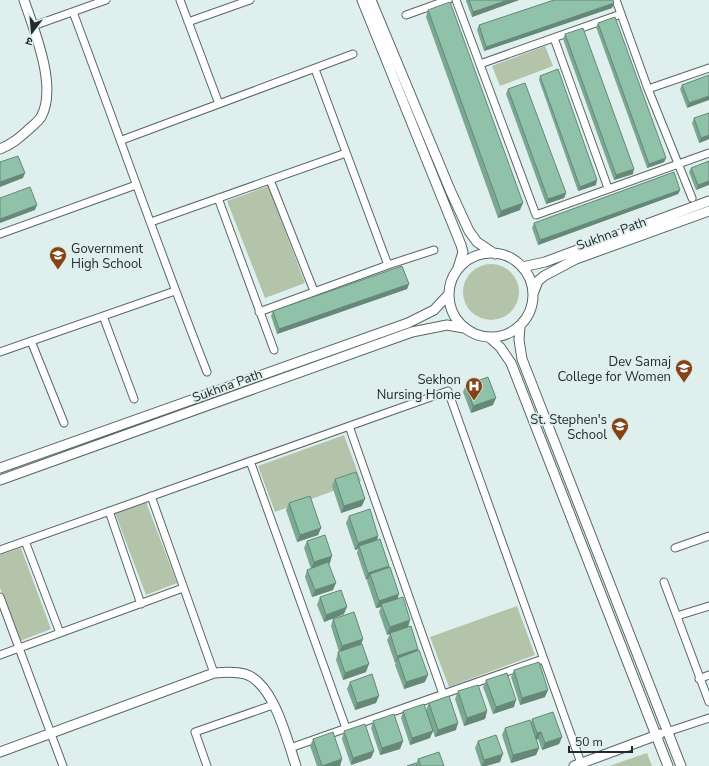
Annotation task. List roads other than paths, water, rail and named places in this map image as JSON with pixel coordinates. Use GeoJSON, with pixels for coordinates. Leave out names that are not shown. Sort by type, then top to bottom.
{"type":"FeatureCollection","features":[{"type":"Feature","properties":{"kind":"main road"},"geometry":{"type":"LineString","coordinates":[[0,149],[14,144],[41,117],[46,101],[47,82],[33,26],[24,0]]}},
{"type":"Feature","properties":{"kind":"main road"},"geometry":{"type":"LineString","coordinates":[[362,0],[461,245],[463,252],[458,268],[453,276],[448,295],[454,317],[464,328],[476,335],[490,338],[506,335],[520,326],[530,311],[533,294],[530,279],[522,267],[512,259],[495,254],[477,242],[469,231],[450,192],[371,0]]}},
{"type":"Feature","properties":{"kind":"main road","name":"Sukhna Path"},"geometry":{"type":"LineString","coordinates":[[522,267],[545,262],[709,201]]}},
{"type":"Feature","properties":{"kind":"main road","name":"Sukhna Path"},"geometry":{"type":"LineString","coordinates":[[533,294],[538,281],[544,276],[576,259],[709,211]]}},
{"type":"Feature","properties":{"kind":"main road"},"geometry":{"type":"LineString","coordinates":[[458,268],[475,256],[495,254]]}},
{"type":"Feature","properties":{"kind":"main road","name":"Sukhna Path"},"geometry":{"type":"LineString","coordinates":[[0,468],[408,323],[434,310],[448,295]]}},
{"type":"Feature","properties":{"kind":"main road","name":"Sukhna Path"},"geometry":{"type":"LineString","coordinates":[[0,480],[412,332],[446,325],[464,328]]}},
{"type":"Feature","properties":{"kind":"main road"},"geometry":{"type":"LineString","coordinates":[[520,326],[519,340],[522,359],[681,766]]}},
{"type":"Feature","properties":{"kind":"main road"},"geometry":{"type":"LineString","coordinates":[[490,338],[500,347],[511,363],[668,766]]}},
{"type":"Feature","properties":{"kind":"main road"},"geometry":{"type":"LineString","coordinates":[[0,752],[214,673],[234,672],[245,674],[254,679],[265,689],[273,705],[296,766]]}},
{"type":"Feature","properties":{"kind":"main road"},"geometry":{"type":"LineString","coordinates":[[577,765],[667,732]]}},
{"type":"Feature","properties":{"kind":"street"},"geometry":{"type":"LineString","coordinates":[[33,26],[106,0]]}},
{"type":"Feature","properties":{"kind":"street"},"geometry":{"type":"LineString","coordinates":[[180,0],[219,104]]}},
{"type":"Feature","properties":{"kind":"street"},"geometry":{"type":"LineString","coordinates":[[188,22],[250,0]]}},
{"type":"Feature","properties":{"kind":"street"},"geometry":{"type":"LineString","coordinates":[[406,15],[448,0]]}},
{"type":"Feature","properties":{"kind":"street"},"geometry":{"type":"LineString","coordinates":[[456,0],[536,215],[709,153]]}},
{"type":"Feature","properties":{"kind":"street"},"geometry":{"type":"LineString","coordinates":[[616,0],[648,89],[692,198]]}},
{"type":"Feature","properties":{"kind":"street"},"geometry":{"type":"LineString","coordinates":[[72,12],[122,140],[136,184],[175,291],[207,372]]}},
{"type":"Feature","properties":{"kind":"street"},"geometry":{"type":"LineString","coordinates":[[480,64],[621,14]]}},
{"type":"Feature","properties":{"kind":"street"},"geometry":{"type":"LineString","coordinates":[[554,38],[608,188]]}},
{"type":"Feature","properties":{"kind":"street"},"geometry":{"type":"LineString","coordinates":[[122,140],[353,54]]}},
{"type":"Feature","properties":{"kind":"street"},"geometry":{"type":"LineString","coordinates":[[315,68],[388,264]]}},
{"type":"Feature","properties":{"kind":"street"},"geometry":{"type":"LineString","coordinates":[[648,89],[709,68]]}},
{"type":"Feature","properties":{"kind":"street"},"geometry":{"type":"LineString","coordinates":[[151,222],[346,153]]}},
{"type":"Feature","properties":{"kind":"street"},"geometry":{"type":"LineString","coordinates":[[270,180],[314,291]]}},
{"type":"Feature","properties":{"kind":"street"},"geometry":{"type":"LineString","coordinates":[[0,234],[136,184]]}},
{"type":"Feature","properties":{"kind":"street"},"geometry":{"type":"LineString","coordinates":[[218,198],[274,350]]}},
{"type":"Feature","properties":{"kind":"street"},"geometry":{"type":"LineString","coordinates":[[259,312],[388,264],[434,250]]}},
{"type":"Feature","properties":{"kind":"street"},"geometry":{"type":"LineString","coordinates":[[0,352],[175,291]]}},
{"type":"Feature","properties":{"kind":"street"},"geometry":{"type":"LineString","coordinates":[[103,316],[134,399]]}},
{"type":"Feature","properties":{"kind":"street"},"geometry":{"type":"LineString","coordinates":[[31,341],[64,423]]}},
{"type":"Feature","properties":{"kind":"street"},"geometry":{"type":"LineString","coordinates":[[0,550],[448,391],[543,659],[577,765]]}},
{"type":"Feature","properties":{"kind":"street"},"geometry":{"type":"LineString","coordinates":[[349,426],[443,694]]}},
{"type":"Feature","properties":{"kind":"street"},"geometry":{"type":"LineString","coordinates":[[250,461],[346,728]]}},
{"type":"Feature","properties":{"kind":"street"},"geometry":{"type":"LineString","coordinates":[[151,496],[214,673]]}},
{"type":"Feature","properties":{"kind":"street"},"geometry":{"type":"LineString","coordinates":[[109,511],[141,604]]}},
{"type":"Feature","properties":{"kind":"street"},"geometry":{"type":"LineString","coordinates":[[675,548],[709,536]]}},
{"type":"Feature","properties":{"kind":"street"},"geometry":{"type":"LineString","coordinates":[[25,541],[60,633]]}},
{"type":"Feature","properties":{"kind":"street"},"geometry":{"type":"LineString","coordinates":[[664,582],[699,679],[709,702]]}},
{"type":"Feature","properties":{"kind":"street"},"geometry":{"type":"LineString","coordinates":[[0,655],[183,588]]}},
{"type":"Feature","properties":{"kind":"street"},"geometry":{"type":"LineString","coordinates":[[0,597],[63,766]]}},
{"type":"Feature","properties":{"kind":"street"},"geometry":{"type":"LineString","coordinates":[[677,616],[709,606]]}},
{"type":"Feature","properties":{"kind":"street"},"geometry":{"type":"LineString","coordinates":[[290,748],[543,659]]}},
{"type":"Feature","properties":{"kind":"street"},"geometry":{"type":"LineString","coordinates":[[699,679],[709,675]]}},
{"type":"Feature","properties":{"kind":"street"},"geometry":{"type":"LineString","coordinates":[[207,766],[195,732],[273,705]]}},
{"type":"Feature","properties":{"kind":"street"},"geometry":{"type":"LineString","coordinates":[[667,732],[709,718]]}},
{"type":"Feature","properties":{"kind":"place","name":"Government High School"},"geometry":{"type":"Point","coordinates":[58,270]}},
{"type":"Feature","properties":{"kind":"place","name":"Dev Samaj College for Women"},"geometry":{"type":"Point","coordinates":[684,383]}},
{"type":"Feature","properties":{"kind":"place","name":"Sekhon Nursing Home"},"geometry":{"type":"Point","coordinates":[474,401]}},
{"type":"Feature","properties":{"kind":"place","name":"St. Stephen's School"},"geometry":{"type":"Point","coordinates":[620,441]}}]}
